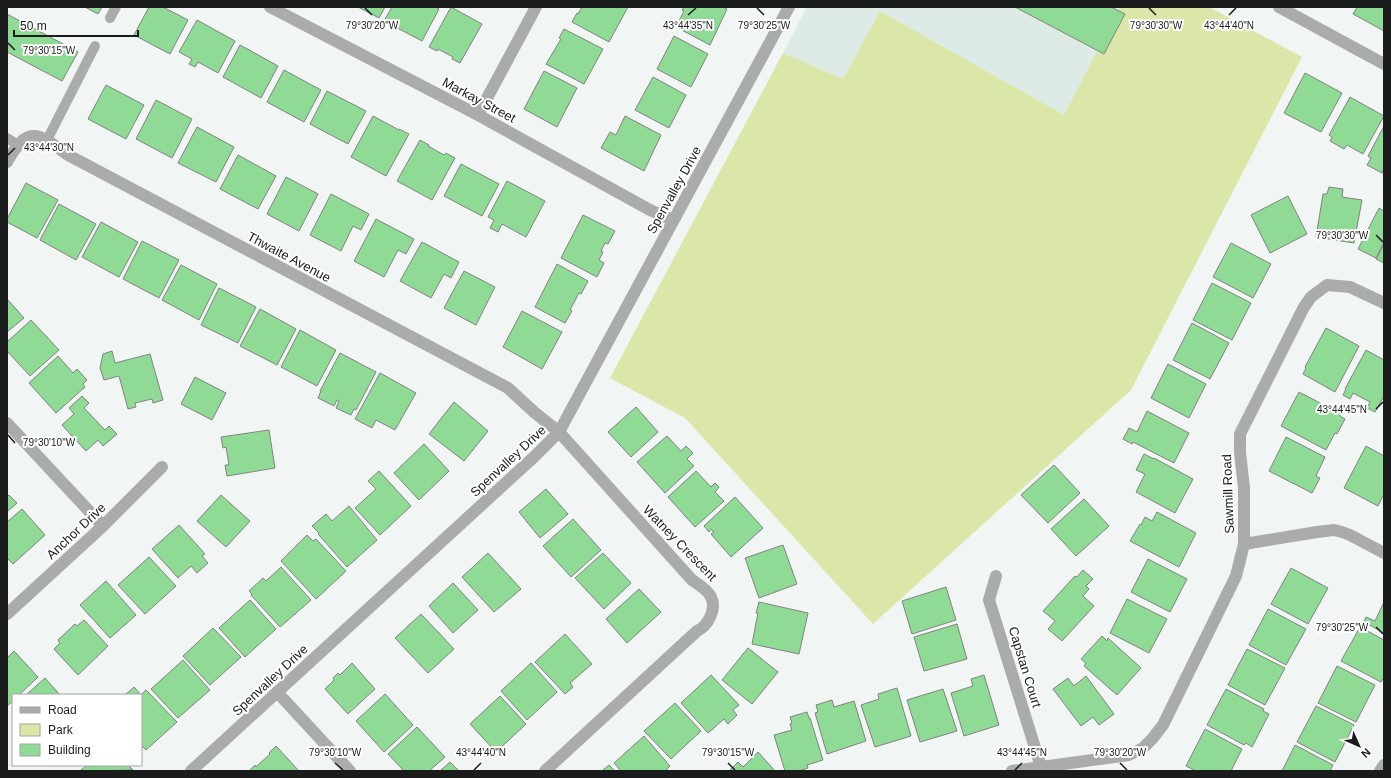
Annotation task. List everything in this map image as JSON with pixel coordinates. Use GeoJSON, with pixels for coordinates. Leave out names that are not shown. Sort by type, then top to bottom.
{"type":"FeatureCollection","features":[{"type":"Feature","properties":{"kind":"street","name":"Markay Street"},"geometry":{"type":"LineString","coordinates":[[270,7],[478,115],[650,210],[673,220]]}},
{"type":"Feature","properties":{"kind":"street"},"geometry":{"type":"LineString","coordinates":[[478,115],[536,7]]}},
{"type":"Feature","properties":{"kind":"street","name":"Spenvalley Drive"},"geometry":{"type":"LineString","coordinates":[[191,771],[535,456],[559,432],[789,7]]}},
{"type":"Feature","properties":{"kind":"street"},"geometry":{"type":"LineString","coordinates":[[1279,7],[1384,64]]}},
{"type":"Feature","properties":{"kind":"street","name":"Thwaite Avenue"},"geometry":{"type":"LineString","coordinates":[[7,162],[18,145],[28,136],[41,136],[68,155],[508,388],[559,432]]}},
{"type":"Feature","properties":{"kind":"street","name":"Sawmill Road"},"geometry":{"type":"LineString","coordinates":[[1012,771],[1129,755],[1143,748],[1152,739],[1163,725],[1236,576],[1244,544],[1244,488],[1240,452],[1240,434],[1304,307],[1311,297],[1327,285],[1350,287],[1384,303]]}},
{"type":"Feature","properties":{"kind":"street"},"geometry":{"type":"LineString","coordinates":[[7,423],[103,526]]}},
{"type":"Feature","properties":{"kind":"street","name":"Watney Crescent"},"geometry":{"type":"LineString","coordinates":[[545,771],[697,631],[704,628],[709,619],[713,605],[711,596],[692,580],[559,432]]}},
{"type":"Feature","properties":{"kind":"street","name":"Anchor Drive"},"geometry":{"type":"LineString","coordinates":[[7,614],[103,526],[162,467]]}},
{"type":"Feature","properties":{"kind":"street"},"geometry":{"type":"LineString","coordinates":[[1244,544],[1334,530],[1350,535],[1384,552]]}},
{"type":"Feature","properties":{"kind":"street","name":"Capstan Court"},"geometry":{"type":"LineString","coordinates":[[996,576],[989,600],[1041,767]]}},
{"type":"Feature","properties":{"kind":"street"},"geometry":{"type":"LineString","coordinates":[[277,692],[350,771]]}},
{"type":"Feature","properties":{"kind":"street"},"geometry":{"type":"LineString","coordinates":[[1380,771],[1384,765]]}},
{"type":"Feature","properties":{"kind":"lane"},"geometry":{"type":"LineString","coordinates":[[110,18],[116,7]]}},
{"type":"Feature","properties":{"kind":"lane"},"geometry":{"type":"LineString","coordinates":[[47,140],[95,46]]}},
{"type":"Feature","properties":{"kind":"lane"},"geometry":{"type":"LineString","coordinates":[[7,138],[18,145]]}},
{"type":"Feature","properties":{"kind":"shaded area"},"geometry":{"type":"Polygon","coordinates":[[[807,7],[1120,7],[1064,115],[880,11],[843,79],[783,53],[807,7]]]}},
{"type":"Feature","properties":{"kind":"green space"},"geometry":{"type":"Polygon","coordinates":[[[1120,7],[1209,7],[1302,57],[1131,390],[873,624],[685,418],[610,378],[783,53],[843,79],[880,11],[1064,115],[1120,7]]]}},
{"type":"Feature","properties":{"kind":"building"},"geometry":{"type":"Polygon","coordinates":[[[85,7],[102,7],[98,14],[85,7]]]}},
{"type":"Feature","properties":{"kind":"building"},"geometry":{"type":"Polygon","coordinates":[[[149,7],[163,7],[188,20],[170,54],[134,35],[149,7]]]}},
{"type":"Feature","properties":{"kind":"building"},"geometry":{"type":"Polygon","coordinates":[[[358,7],[385,7],[379,18],[358,7]]]}},
{"type":"Feature","properties":{"kind":"building"},"geometry":{"type":"Polygon","coordinates":[[[392,7],[436,7],[439,9],[422,41],[384,21],[392,7]]]}},
{"type":"Feature","properties":{"kind":"building"},"geometry":{"type":"Polygon","coordinates":[[[451,7],[482,24],[460,63],[452,59],[453,57],[438,49],[437,51],[429,47],[451,7]]]}},
{"type":"Feature","properties":{"kind":"building"},"geometry":{"type":"Polygon","coordinates":[[[582,7],[628,7],[609,42],[572,22],[582,7]]]}},
{"type":"Feature","properties":{"kind":"building"},"geometry":{"type":"Polygon","coordinates":[[[684,7],[723,7],[727,9],[710,45],[676,27],[684,11],[682,10],[684,7]]]}},
{"type":"Feature","properties":{"kind":"building"},"geometry":{"type":"Polygon","coordinates":[[[1015,7],[1111,7],[1125,14],[1104,54],[1015,7]]]}},
{"type":"Feature","properties":{"kind":"building"},"geometry":{"type":"Polygon","coordinates":[[[1357,7],[1384,7],[1384,31],[1353,14],[1357,7]]]}},
{"type":"Feature","properties":{"kind":"building"},"geometry":{"type":"Polygon","coordinates":[[[7,14],[78,52],[62,81],[7,52],[7,14]]]}},
{"type":"Feature","properties":{"kind":"building"},"geometry":{"type":"Polygon","coordinates":[[[197,20],[235,41],[218,73],[198,62],[195,67],[189,64],[192,59],[179,52],[197,20]]]}},
{"type":"Feature","properties":{"kind":"building"},"geometry":{"type":"Polygon","coordinates":[[[564,29],[603,49],[584,84],[546,64],[561,39],[559,38],[564,29]]]}},
{"type":"Feature","properties":{"kind":"building"},"geometry":{"type":"Polygon","coordinates":[[[674,36],[708,54],[691,87],[657,69],[674,36]]]}},
{"type":"Feature","properties":{"kind":"building"},"geometry":{"type":"Polygon","coordinates":[[[240,45],[278,66],[261,98],[223,77],[240,45]]]}},
{"type":"Feature","properties":{"kind":"building"},"geometry":{"type":"Polygon","coordinates":[[[284,70],[321,90],[304,122],[267,102],[284,70]]]}},
{"type":"Feature","properties":{"kind":"building"},"geometry":{"type":"Polygon","coordinates":[[[544,71],[577,88],[557,127],[524,109],[544,71]]]}},
{"type":"Feature","properties":{"kind":"building"},"geometry":{"type":"Polygon","coordinates":[[[1305,73],[1342,93],[1321,132],[1284,113],[1305,73]]]}},
{"type":"Feature","properties":{"kind":"building"},"geometry":{"type":"Polygon","coordinates":[[[653,77],[686,95],[669,128],[635,110],[653,77]]]}},
{"type":"Feature","properties":{"kind":"building"},"geometry":{"type":"Polygon","coordinates":[[[106,85],[144,105],[126,139],[88,119],[106,85]]]}},
{"type":"Feature","properties":{"kind":"building"},"geometry":{"type":"Polygon","coordinates":[[[327,91],[366,111],[348,144],[310,124],[327,91]]]}},
{"type":"Feature","properties":{"kind":"building"},"geometry":{"type":"Polygon","coordinates":[[[1350,97],[1384,116],[1363,154],[1347,145],[1344,149],[1330,141],[1332,137],[1329,135],[1350,97]]]}},
{"type":"Feature","properties":{"kind":"building"},"geometry":{"type":"Polygon","coordinates":[[[156,100],[192,119],[172,158],[136,139],[156,100]]]}},
{"type":"Feature","properties":{"kind":"building"},"geometry":{"type":"Polygon","coordinates":[[[373,116],[409,134],[386,176],[351,157],[373,116]]]}},
{"type":"Feature","properties":{"kind":"building"},"geometry":{"type":"Polygon","coordinates":[[[625,116],[661,135],[644,171],[601,148],[610,132],[616,135],[625,116]]]}},
{"type":"Feature","properties":{"kind":"building"},"geometry":{"type":"Polygon","coordinates":[[[1384,126],[1384,168],[1382,173],[1367,165],[1371,158],[1368,156],[1384,126]]]}},
{"type":"Feature","properties":{"kind":"building"},"geometry":{"type":"Polygon","coordinates":[[[197,127],[234,147],[216,182],[178,163],[197,127]]]}},
{"type":"Feature","properties":{"kind":"building"},"geometry":{"type":"Polygon","coordinates":[[[420,140],[444,155],[446,153],[455,158],[432,200],[397,181],[420,140]]]}},
{"type":"Feature","properties":{"kind":"building"},"geometry":{"type":"Polygon","coordinates":[[[238,155],[276,176],[258,209],[220,189],[238,155]]]}},
{"type":"Feature","properties":{"kind":"building"},"geometry":{"type":"Polygon","coordinates":[[[461,164],[499,184],[482,216],[444,196],[461,164]]]}},
{"type":"Feature","properties":{"kind":"building"},"geometry":{"type":"Polygon","coordinates":[[[286,177],[318,194],[299,231],[267,214],[286,177]]]}},
{"type":"Feature","properties":{"kind":"building"},"geometry":{"type":"Polygon","coordinates":[[[507,181],[545,201],[526,237],[502,224],[498,232],[490,228],[494,220],[488,217],[507,181]]]}},
{"type":"Feature","properties":{"kind":"building"},"geometry":{"type":"Polygon","coordinates":[[[26,183],[58,200],[37,238],[7,222],[7,219],[26,183]]]}},
{"type":"Feature","properties":{"kind":"building"},"geometry":{"type":"Polygon","coordinates":[[[1329,187],[1343,189],[1342,197],[1362,200],[1354,243],[1316,237],[1323,194],[1327,194],[1329,187]]]}},
{"type":"Feature","properties":{"kind":"building"},"geometry":{"type":"Polygon","coordinates":[[[331,194],[369,214],[361,230],[353,226],[341,251],[310,235],[331,194]]]}},
{"type":"Feature","properties":{"kind":"building"},"geometry":{"type":"Polygon","coordinates":[[[1288,196],[1307,234],[1270,253],[1251,215],[1288,196]]]}},
{"type":"Feature","properties":{"kind":"building"},"geometry":{"type":"Polygon","coordinates":[[[59,204],[96,224],[76,260],[40,240],[59,204]]]}},
{"type":"Feature","properties":{"kind":"building"},"geometry":{"type":"Polygon","coordinates":[[[1379,208],[1384,211],[1384,242],[1376,258],[1358,249],[1379,208]]]}},
{"type":"Feature","properties":{"kind":"building"},"geometry":{"type":"Polygon","coordinates":[[[583,215],[615,231],[608,244],[605,243],[601,251],[603,252],[599,260],[604,263],[597,277],[561,258],[583,215]]]}},
{"type":"Feature","properties":{"kind":"building"},"geometry":{"type":"Polygon","coordinates":[[[376,219],[414,239],[406,254],[398,250],[384,277],[354,261],[376,219]]]}},
{"type":"Feature","properties":{"kind":"building"},"geometry":{"type":"Polygon","coordinates":[[[101,222],[138,242],[119,277],[82,257],[101,222]]]}},
{"type":"Feature","properties":{"kind":"building"},"geometry":{"type":"Polygon","coordinates":[[[142,241],[179,260],[159,298],[123,279],[142,241]]]}},
{"type":"Feature","properties":{"kind":"building"},"geometry":{"type":"Polygon","coordinates":[[[422,242],[459,262],[451,278],[444,274],[431,298],[400,281],[422,242]]]}},
{"type":"Feature","properties":{"kind":"building"},"geometry":{"type":"Polygon","coordinates":[[[1231,243],[1271,264],[1253,298],[1213,277],[1231,243]]]}},
{"type":"Feature","properties":{"kind":"building"},"geometry":{"type":"Polygon","coordinates":[[[1384,244],[1384,263],[1376,259],[1384,244]]]}},
{"type":"Feature","properties":{"kind":"building"},"geometry":{"type":"Polygon","coordinates":[[[557,264],[588,281],[581,294],[579,293],[570,310],[572,311],[565,323],[535,307],[557,264]]]}},
{"type":"Feature","properties":{"kind":"building"},"geometry":{"type":"Polygon","coordinates":[[[181,265],[217,284],[199,320],[162,300],[181,265]]]}},
{"type":"Feature","properties":{"kind":"building"},"geometry":{"type":"Polygon","coordinates":[[[464,271],[495,287],[476,325],[444,308],[464,271]]]}},
{"type":"Feature","properties":{"kind":"building"},"geometry":{"type":"Polygon","coordinates":[[[1212,283],[1251,303],[1232,340],[1193,320],[1212,283]]]}},
{"type":"Feature","properties":{"kind":"building"},"geometry":{"type":"Polygon","coordinates":[[[219,288],[256,307],[238,343],[201,325],[219,288]]]}},
{"type":"Feature","properties":{"kind":"building"},"geometry":{"type":"Polygon","coordinates":[[[7,299],[24,318],[7,332],[7,299]]]}},
{"type":"Feature","properties":{"kind":"building"},"geometry":{"type":"Polygon","coordinates":[[[260,309],[296,329],[277,365],[240,346],[260,309]]]}},
{"type":"Feature","properties":{"kind":"building"},"geometry":{"type":"Polygon","coordinates":[[[522,311],[562,332],[542,369],[503,347],[522,311]]]}},
{"type":"Feature","properties":{"kind":"building"},"geometry":{"type":"Polygon","coordinates":[[[31,320],[59,350],[30,376],[7,351],[7,342],[31,320]]]}},
{"type":"Feature","properties":{"kind":"building"},"geometry":{"type":"Polygon","coordinates":[[[1192,323],[1229,343],[1210,379],[1173,360],[1192,323]]]}},
{"type":"Feature","properties":{"kind":"building"},"geometry":{"type":"Polygon","coordinates":[[[1326,328],[1359,346],[1335,392],[1303,374],[1306,368],[1305,367],[1326,328]]]}},
{"type":"Feature","properties":{"kind":"building"},"geometry":{"type":"Polygon","coordinates":[[[300,330],[336,350],[317,386],[281,367],[300,330]]]}},
{"type":"Feature","properties":{"kind":"building"},"geometry":{"type":"Polygon","coordinates":[[[1366,350],[1384,360],[1384,396],[1375,412],[1367,408],[1370,402],[1353,393],[1350,399],[1343,395],[1366,350]]]}},
{"type":"Feature","properties":{"kind":"building"},"geometry":{"type":"Polygon","coordinates":[[[112,351],[115,363],[150,354],[163,400],[153,403],[152,399],[135,403],[136,407],[128,409],[119,376],[104,380],[100,368],[103,354],[112,351]]]}},
{"type":"Feature","properties":{"kind":"building"},"geometry":{"type":"Polygon","coordinates":[[[340,353],[376,372],[356,410],[354,409],[351,415],[336,408],[339,401],[337,400],[334,406],[318,398],[320,391],[340,353]]]}},
{"type":"Feature","properties":{"kind":"building"},"geometry":{"type":"Polygon","coordinates":[[[58,356],[73,373],[77,369],[87,380],[83,384],[85,387],[56,413],[29,383],[58,356]]]}},
{"type":"Feature","properties":{"kind":"building"},"geometry":{"type":"Polygon","coordinates":[[[1168,364],[1206,384],[1189,418],[1151,398],[1168,364]]]}},
{"type":"Feature","properties":{"kind":"building"},"geometry":{"type":"Polygon","coordinates":[[[380,373],[416,393],[395,430],[376,420],[372,428],[355,419],[380,373]]]}},
{"type":"Feature","properties":{"kind":"building"},"geometry":{"type":"Polygon","coordinates":[[[195,377],[226,393],[212,420],[181,404],[195,377]]]}},
{"type":"Feature","properties":{"kind":"building"},"geometry":{"type":"Polygon","coordinates":[[[1299,392],[1341,414],[1340,416],[1345,419],[1337,434],[1335,433],[1326,450],[1281,426],[1299,392]]]}},
{"type":"Feature","properties":{"kind":"building"},"geometry":{"type":"Polygon","coordinates":[[[82,396],[89,403],[84,408],[105,430],[109,426],[117,434],[103,446],[98,440],[86,451],[62,425],[74,414],[69,408],[82,396]]]}},
{"type":"Feature","properties":{"kind":"building"},"geometry":{"type":"Polygon","coordinates":[[[454,402],[488,431],[464,461],[429,434],[454,402]]]}},
{"type":"Feature","properties":{"kind":"building"},"geometry":{"type":"Polygon","coordinates":[[[636,407],[658,432],[631,457],[608,432],[636,407]]]}},
{"type":"Feature","properties":{"kind":"building"},"geometry":{"type":"Polygon","coordinates":[[[1147,411],[1189,433],[1174,463],[1133,442],[1132,444],[1123,439],[1129,428],[1137,432],[1147,411]]]}},
{"type":"Feature","properties":{"kind":"building"},"geometry":{"type":"Polygon","coordinates":[[[269,430],[275,468],[227,476],[225,465],[229,465],[226,447],[223,448],[221,437],[269,430]]]}},
{"type":"Feature","properties":{"kind":"building"},"geometry":{"type":"Polygon","coordinates":[[[667,436],[681,451],[686,446],[693,453],[687,459],[694,466],[665,493],[637,462],[667,436]]]}},
{"type":"Feature","properties":{"kind":"building"},"geometry":{"type":"Polygon","coordinates":[[[1286,437],[1325,457],[1316,476],[1320,478],[1312,493],[1269,471],[1286,437]]]}},
{"type":"Feature","properties":{"kind":"building"},"geometry":{"type":"Polygon","coordinates":[[[424,444],[449,471],[419,500],[394,473],[424,444]]]}},
{"type":"Feature","properties":{"kind":"building"},"geometry":{"type":"Polygon","coordinates":[[[1366,446],[1384,456],[1384,494],[1378,506],[1344,488],[1366,446]]]}},
{"type":"Feature","properties":{"kind":"building"},"geometry":{"type":"Polygon","coordinates":[[[1144,454],[1193,479],[1175,513],[1136,492],[1145,474],[1136,470],[1144,454]]]}},
{"type":"Feature","properties":{"kind":"building"},"geometry":{"type":"Polygon","coordinates":[[[1054,465],[1080,493],[1048,523],[1021,495],[1054,465]]]}},
{"type":"Feature","properties":{"kind":"building"},"geometry":{"type":"Polygon","coordinates":[[[379,471],[411,506],[380,535],[355,508],[376,489],[368,481],[379,471]]]}},
{"type":"Feature","properties":{"kind":"building"},"geometry":{"type":"Polygon","coordinates":[[[696,471],[711,487],[715,483],[719,487],[715,492],[724,501],[695,527],[668,497],[696,471]]]}},
{"type":"Feature","properties":{"kind":"building"},"geometry":{"type":"Polygon","coordinates":[[[546,489],[568,514],[540,538],[519,512],[546,489]]]}},
{"type":"Feature","properties":{"kind":"building"},"geometry":{"type":"Polygon","coordinates":[[[9,495],[17,503],[7,512],[7,497],[9,495]]]}},
{"type":"Feature","properties":{"kind":"building"},"geometry":{"type":"Polygon","coordinates":[[[221,495],[250,521],[226,547],[197,521],[221,495]]]}},
{"type":"Feature","properties":{"kind":"building"},"geometry":{"type":"Polygon","coordinates":[[[735,497],[763,528],[731,557],[711,534],[714,532],[711,529],[709,532],[704,526],[735,497]]]}},
{"type":"Feature","properties":{"kind":"building"},"geometry":{"type":"Polygon","coordinates":[[[1084,499],[1109,526],[1076,556],[1051,529],[1084,499]]]}},
{"type":"Feature","properties":{"kind":"building"},"geometry":{"type":"Polygon","coordinates":[[[349,506],[377,540],[347,567],[312,526],[326,514],[332,521],[349,506]]]}},
{"type":"Feature","properties":{"kind":"building"},"geometry":{"type":"Polygon","coordinates":[[[22,509],[45,535],[13,564],[7,558],[7,522],[22,509]]]}},
{"type":"Feature","properties":{"kind":"building"},"geometry":{"type":"Polygon","coordinates":[[[1157,512],[1196,533],[1179,567],[1130,541],[1145,517],[1152,521],[1157,512]]]}},
{"type":"Feature","properties":{"kind":"building"},"geometry":{"type":"Polygon","coordinates":[[[573,519],[601,550],[571,577],[543,546],[573,519]]]}},
{"type":"Feature","properties":{"kind":"building"},"geometry":{"type":"Polygon","coordinates":[[[179,525],[205,554],[202,556],[208,563],[197,573],[191,566],[178,578],[152,549],[179,525]]]}},
{"type":"Feature","properties":{"kind":"building"},"geometry":{"type":"Polygon","coordinates":[[[307,535],[313,541],[316,539],[346,571],[316,599],[281,561],[307,535]]]}},
{"type":"Feature","properties":{"kind":"building"},"geometry":{"type":"Polygon","coordinates":[[[783,545],[797,584],[759,598],[745,558],[783,545]]]}},
{"type":"Feature","properties":{"kind":"building"},"geometry":{"type":"Polygon","coordinates":[[[488,553],[521,589],[494,612],[462,577],[488,553]]]}},
{"type":"Feature","properties":{"kind":"building"},"geometry":{"type":"Polygon","coordinates":[[[603,553],[631,583],[604,609],[575,578],[603,553]]]}},
{"type":"Feature","properties":{"kind":"building"},"geometry":{"type":"Polygon","coordinates":[[[149,557],[176,586],[145,614],[118,585],[149,557]]]}},
{"type":"Feature","properties":{"kind":"building"},"geometry":{"type":"Polygon","coordinates":[[[1148,559],[1187,579],[1170,612],[1131,592],[1148,559]]]}},
{"type":"Feature","properties":{"kind":"building"},"geometry":{"type":"Polygon","coordinates":[[[281,567],[311,600],[280,627],[249,591],[263,578],[266,581],[281,567]]]}},
{"type":"Feature","properties":{"kind":"building"},"geometry":{"type":"Polygon","coordinates":[[[1291,568],[1328,588],[1308,624],[1271,604],[1291,568]]]}},
{"type":"Feature","properties":{"kind":"building"},"geometry":{"type":"Polygon","coordinates":[[[1083,570],[1093,579],[1086,586],[1089,589],[1083,596],[1094,606],[1062,641],[1048,629],[1055,621],[1043,611],[1075,576],[1077,577],[1083,570]]]}},
{"type":"Feature","properties":{"kind":"building"},"geometry":{"type":"Polygon","coordinates":[[[106,581],[136,615],[110,638],[80,605],[106,581]]]}},
{"type":"Feature","properties":{"kind":"building"},"geometry":{"type":"Polygon","coordinates":[[[453,583],[478,610],[453,633],[429,606],[453,583]]]}},
{"type":"Feature","properties":{"kind":"building"},"geometry":{"type":"Polygon","coordinates":[[[946,587],[956,620],[912,634],[902,601],[946,587]]]}},
{"type":"Feature","properties":{"kind":"building"},"geometry":{"type":"Polygon","coordinates":[[[639,589],[661,612],[627,643],[606,619],[639,589]]]}},
{"type":"Feature","properties":{"kind":"building"},"geometry":{"type":"Polygon","coordinates":[[[1127,599],[1167,619],[1149,653],[1110,633],[1127,599]]]}},
{"type":"Feature","properties":{"kind":"building"},"geometry":{"type":"Polygon","coordinates":[[[250,600],[276,629],[245,657],[219,628],[250,600]]]}},
{"type":"Feature","properties":{"kind":"building"},"geometry":{"type":"Polygon","coordinates":[[[759,602],[808,613],[799,654],[752,644],[759,602]]]}},
{"type":"Feature","properties":{"kind":"building"},"geometry":{"type":"Polygon","coordinates":[[[1384,602],[1384,633],[1364,622],[1366,617],[1375,621],[1384,602]]]}},
{"type":"Feature","properties":{"kind":"building"},"geometry":{"type":"Polygon","coordinates":[[[1268,609],[1306,629],[1286,665],[1249,645],[1268,609]]]}},
{"type":"Feature","properties":{"kind":"building"},"geometry":{"type":"Polygon","coordinates":[[[421,614],[454,649],[428,673],[395,638],[421,614]]]}},
{"type":"Feature","properties":{"kind":"building"},"geometry":{"type":"Polygon","coordinates":[[[84,620],[108,646],[78,675],[54,649],[60,643],[58,640],[75,624],[77,626],[84,620]]]}},
{"type":"Feature","properties":{"kind":"building"},"geometry":{"type":"Polygon","coordinates":[[[957,624],[967,659],[924,671],[914,637],[957,624]]]}},
{"type":"Feature","properties":{"kind":"building"},"geometry":{"type":"Polygon","coordinates":[[[1360,627],[1384,640],[1384,677],[1381,682],[1341,661],[1360,627]]]}},
{"type":"Feature","properties":{"kind":"building"},"geometry":{"type":"Polygon","coordinates":[[[213,628],[241,657],[210,685],[183,656],[213,628]]]}},
{"type":"Feature","properties":{"kind":"building"},"geometry":{"type":"Polygon","coordinates":[[[565,634],[592,664],[570,683],[573,687],[565,694],[535,662],[565,634]]]}},
{"type":"Feature","properties":{"kind":"building"},"geometry":{"type":"Polygon","coordinates":[[[1102,636],[1107,641],[1108,638],[1141,668],[1117,695],[1084,666],[1086,663],[1081,659],[1102,636]]]}},
{"type":"Feature","properties":{"kind":"building"},"geometry":{"type":"Polygon","coordinates":[[[748,648],[778,672],[752,704],[722,680],[748,648]]]}},
{"type":"Feature","properties":{"kind":"building"},"geometry":{"type":"Polygon","coordinates":[[[1247,649],[1285,668],[1265,705],[1228,685],[1247,649]]]}},
{"type":"Feature","properties":{"kind":"building"},"geometry":{"type":"Polygon","coordinates":[[[14,651],[38,677],[20,694],[12,694],[12,702],[7,706],[7,658],[14,651]]]}},
{"type":"Feature","properties":{"kind":"building"},"geometry":{"type":"Polygon","coordinates":[[[183,660],[210,690],[178,718],[151,689],[183,660]]]}},
{"type":"Feature","properties":{"kind":"building"},"geometry":{"type":"Polygon","coordinates":[[[352,663],[375,689],[348,714],[325,689],[334,680],[333,678],[338,673],[340,675],[352,663]]]}},
{"type":"Feature","properties":{"kind":"building"},"geometry":{"type":"Polygon","coordinates":[[[531,663],[557,692],[527,720],[501,691],[531,663]]]}},
{"type":"Feature","properties":{"kind":"building"},"geometry":{"type":"Polygon","coordinates":[[[1337,666],[1375,685],[1356,722],[1318,703],[1337,666]]]}},
{"type":"Feature","properties":{"kind":"building"},"geometry":{"type":"Polygon","coordinates":[[[711,675],[739,705],[733,710],[737,715],[728,724],[724,719],[708,733],[681,703],[711,675]]]}},
{"type":"Feature","properties":{"kind":"building"},"geometry":{"type":"Polygon","coordinates":[[[984,675],[999,725],[964,736],[951,693],[973,686],[971,679],[984,675]]]}},
{"type":"Feature","properties":{"kind":"building"},"geometry":{"type":"Polygon","coordinates":[[[1086,676],[1114,714],[1099,725],[1093,717],[1081,726],[1053,689],[1068,678],[1074,686],[1086,676]]]}},
{"type":"Feature","properties":{"kind":"building"},"geometry":{"type":"Polygon","coordinates":[[[45,678],[59,694],[27,694],[45,678]]]}},
{"type":"Feature","properties":{"kind":"building"},"geometry":{"type":"Polygon","coordinates":[[[134,687],[140,694],[126,694],[134,687]]]}},
{"type":"Feature","properties":{"kind":"building"},"geometry":{"type":"Polygon","coordinates":[[[897,688],[911,736],[875,747],[861,705],[879,699],[878,694],[897,688]]]}},
{"type":"Feature","properties":{"kind":"building"},"geometry":{"type":"Polygon","coordinates":[[[943,689],[957,731],[920,742],[907,700],[943,689]]]}},
{"type":"Feature","properties":{"kind":"building"},"geometry":{"type":"Polygon","coordinates":[[[1226,689],[1264,709],[1263,711],[1269,714],[1252,747],[1246,743],[1244,745],[1207,725],[1226,689]]]}},
{"type":"Feature","properties":{"kind":"building"},"geometry":{"type":"Polygon","coordinates":[[[146,690],[177,722],[146,750],[142,746],[142,694],[146,690]]]}},
{"type":"Feature","properties":{"kind":"building"},"geometry":{"type":"Polygon","coordinates":[[[385,694],[413,725],[384,752],[356,721],[385,694]]]}},
{"type":"Feature","properties":{"kind":"building"},"geometry":{"type":"Polygon","coordinates":[[[500,696],[526,724],[496,752],[470,724],[500,696]]]}},
{"type":"Feature","properties":{"kind":"building"},"geometry":{"type":"Polygon","coordinates":[[[832,700],[834,707],[854,701],[866,741],[827,754],[815,713],[818,712],[816,705],[832,700]]]}},
{"type":"Feature","properties":{"kind":"building"},"geometry":{"type":"Polygon","coordinates":[[[675,703],[701,731],[671,759],[644,731],[675,703]]]}},
{"type":"Feature","properties":{"kind":"building"},"geometry":{"type":"Polygon","coordinates":[[[1316,706],[1354,725],[1335,762],[1297,742],[1316,706]]]}},
{"type":"Feature","properties":{"kind":"building"},"geometry":{"type":"Polygon","coordinates":[[[807,712],[823,760],[807,765],[808,768],[799,771],[785,771],[774,735],[792,730],[790,717],[807,712]]]}},
{"type":"Feature","properties":{"kind":"building"},"geometry":{"type":"Polygon","coordinates":[[[417,727],[445,757],[429,771],[404,771],[388,754],[417,727]]]}},
{"type":"Feature","properties":{"kind":"building"},"geometry":{"type":"Polygon","coordinates":[[[1205,729],[1242,749],[1231,771],[1196,771],[1186,766],[1205,729]]]}},
{"type":"Feature","properties":{"kind":"building"},"geometry":{"type":"Polygon","coordinates":[[[644,736],[670,766],[665,771],[621,771],[614,763],[644,736]]]}},
{"type":"Feature","properties":{"kind":"building"},"geometry":{"type":"Polygon","coordinates":[[[1295,745],[1333,765],[1330,771],[1282,771],[1295,745]]]}},
{"type":"Feature","properties":{"kind":"building"},"geometry":{"type":"Polygon","coordinates":[[[276,746],[299,771],[249,771],[255,765],[256,767],[276,746]]]}},
{"type":"Feature","properties":{"kind":"building"},"geometry":{"type":"Polygon","coordinates":[[[758,752],[775,771],[729,771],[738,762],[743,767],[758,752]]]}},
{"type":"Feature","properties":{"kind":"building"},"geometry":{"type":"Polygon","coordinates":[[[450,762],[459,771],[440,771],[450,762]]]}},
{"type":"Feature","properties":{"kind":"building"},"geometry":{"type":"Polygon","coordinates":[[[609,765],[615,771],[602,771],[609,765]]]}},
{"type":"Feature","properties":{"kind":"building"},"geometry":{"type":"Polygon","coordinates":[[[86,766],[129,766],[133,770],[80,771],[86,766]]]}}]}
